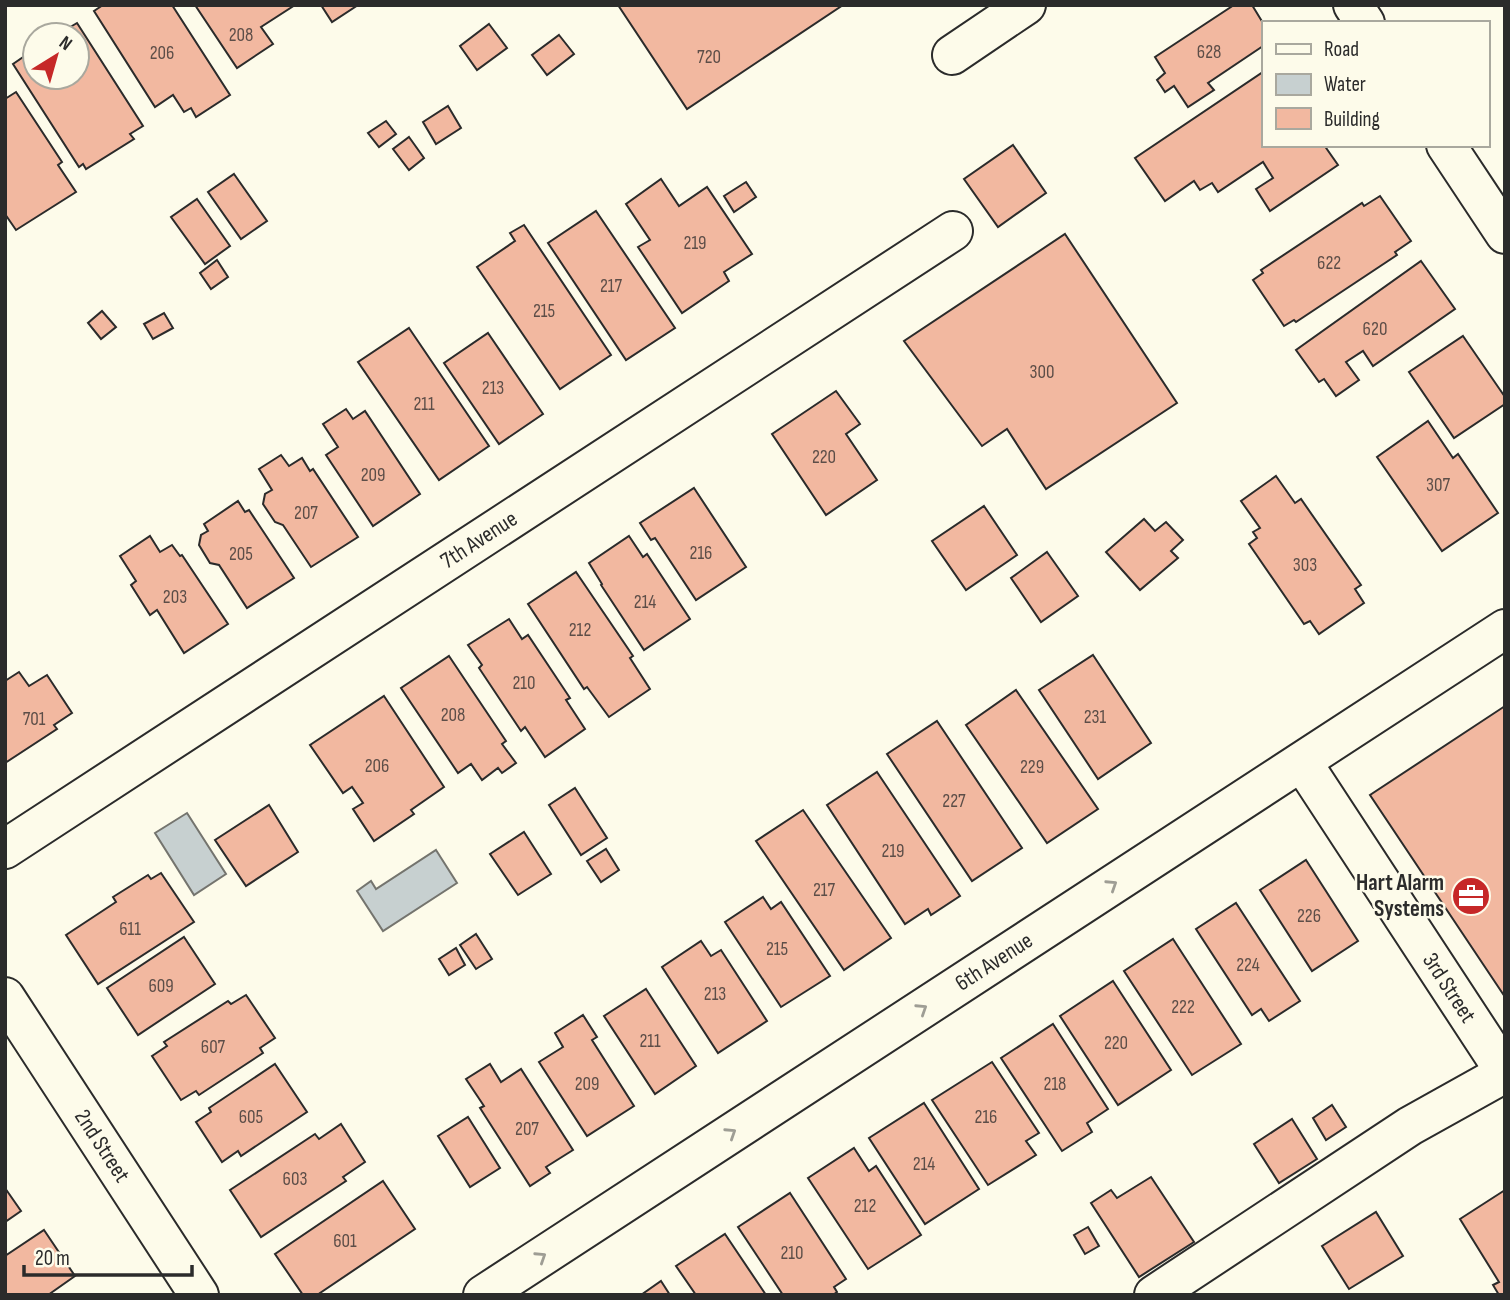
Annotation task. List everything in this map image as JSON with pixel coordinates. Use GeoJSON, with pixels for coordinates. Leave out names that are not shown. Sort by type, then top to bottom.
{"type":"FeatureCollection","features":[{"type":"Feature","properties":{"kind":"street"},"geometry":{"type":"LineString","coordinates":[[952,55],[1026,5]]}},
{"type":"Feature","properties":{"kind":"street"},"geometry":{"type":"LineString","coordinates":[[1353,5],[1364,21]]}},
{"type":"Feature","properties":{"kind":"street"},"geometry":{"type":"LineString","coordinates":[[1447,147],[1505,234]]}},
{"type":"Feature","properties":{"kind":"street","name":"7th Avenue"},"geometry":{"type":"LineString","coordinates":[[5,849],[953,231]]}},
{"type":"Feature","properties":{"kind":"street","name":"6th Avenue"},"geometry":{"type":"LineString","coordinates":[[483,1295],[1505,629]]}},
{"type":"Feature","properties":{"kind":"street","name":"3rd Street"},"geometry":{"type":"LineString","coordinates":[[1303,762],[1505,1073]]}},
{"type":"Feature","properties":{"kind":"street","name":"2nd Street"},"geometry":{"type":"LineString","coordinates":[[5,998],[199,1295]]}},
{"type":"Feature","properties":{"kind":"street"},"geometry":{"type":"LineString","coordinates":[[1154,1295],[1410,1126],[1505,1073]]}},
{"type":"Feature","properties":{"kind":"water"},"geometry":{"type":"Polygon","coordinates":[[[187,813],[226,874],[194,895],[155,833],[187,813]]]}},
{"type":"Feature","properties":{"kind":"water"},"geometry":{"type":"Polygon","coordinates":[[[436,850],[457,883],[383,931],[357,891],[371,881],[376,889],[436,850]]]}},
{"type":"Feature","properties":{"kind":"building"},"geometry":{"type":"Polygon","coordinates":[[[103,5],[172,5],[230,95],[196,117],[191,108],[184,112],[173,95],[155,107],[94,11],[103,5]]]}},
{"type":"Feature","properties":{"kind":"building"},"geometry":{"type":"Polygon","coordinates":[[[195,5],[295,5],[261,27],[273,44],[237,68],[195,5]]]}},
{"type":"Feature","properties":{"kind":"building"},"geometry":{"type":"Polygon","coordinates":[[[321,5],[358,5],[332,22],[321,5]]]}},
{"type":"Feature","properties":{"kind":"building"},"geometry":{"type":"Polygon","coordinates":[[[618,5],[843,5],[687,109],[618,5]]]}},
{"type":"Feature","properties":{"kind":"building"},"geometry":{"type":"Polygon","coordinates":[[[1234,5],[1252,5],[1262,21],[1262,47],[1208,83],[1214,90],[1188,107],[1174,86],[1165,92],[1157,80],[1165,73],[1155,57],[1234,5]]]}},
{"type":"Feature","properties":{"kind":"building"},"geometry":{"type":"Polygon","coordinates":[[[489,24],[507,48],[477,70],[460,46],[489,24]]]}},
{"type":"Feature","properties":{"kind":"building"},"geometry":{"type":"Polygon","coordinates":[[[559,35],[574,54],[547,75],[532,55],[559,35]]]}},
{"type":"Feature","properties":{"kind":"building"},"geometry":{"type":"Polygon","coordinates":[[[91,45],[143,126],[130,134],[134,139],[86,169],[83,164],[79,167],[30,91],[91,91],[91,45]]]}},
{"type":"Feature","properties":{"kind":"building"},"geometry":{"type":"Polygon","coordinates":[[[21,59],[21,76],[13,64],[21,59]]]}},
{"type":"Feature","properties":{"kind":"building"},"geometry":{"type":"Polygon","coordinates":[[[1262,73],[1262,147],[1325,147],[1338,165],[1270,211],[1256,189],[1273,178],[1263,162],[1218,192],[1212,183],[1200,190],[1194,181],[1165,201],[1135,158],[1262,73]]]}},
{"type":"Feature","properties":{"kind":"building"},"geometry":{"type":"Polygon","coordinates":[[[16,92],[62,162],[58,165],[76,192],[16,230],[5,214],[5,99],[16,92]]]}},
{"type":"Feature","properties":{"kind":"building"},"geometry":{"type":"Polygon","coordinates":[[[448,106],[461,128],[436,144],[423,122],[448,106]]]}},
{"type":"Feature","properties":{"kind":"building"},"geometry":{"type":"Polygon","coordinates":[[[386,121],[396,134],[379,147],[368,133],[386,121]]]}},
{"type":"Feature","properties":{"kind":"building"},"geometry":{"type":"Polygon","coordinates":[[[409,137],[424,158],[409,170],[393,149],[409,137]]]}},
{"type":"Feature","properties":{"kind":"building"},"geometry":{"type":"Polygon","coordinates":[[[1013,145],[1046,193],[998,227],[964,179],[1013,145]]]}},
{"type":"Feature","properties":{"kind":"building"},"geometry":{"type":"Polygon","coordinates":[[[234,174],[267,221],[241,239],[208,192],[234,174]]]}},
{"type":"Feature","properties":{"kind":"building"},"geometry":{"type":"Polygon","coordinates":[[[661,179],[679,206],[707,187],[752,254],[724,272],[729,281],[682,313],[638,247],[650,240],[626,204],[661,179]]]}},
{"type":"Feature","properties":{"kind":"building"},"geometry":{"type":"Polygon","coordinates":[[[746,182],[756,197],[734,212],[724,196],[746,182]]]}},
{"type":"Feature","properties":{"kind":"building"},"geometry":{"type":"Polygon","coordinates":[[[1380,196],[1411,241],[1395,252],[1397,255],[1296,322],[1294,320],[1284,326],[1253,280],[1263,273],[1261,270],[1362,203],[1364,206],[1380,196]]]}},
{"type":"Feature","properties":{"kind":"building"},"geometry":{"type":"Polygon","coordinates":[[[197,199],[230,246],[205,264],[171,217],[197,199]]]}},
{"type":"Feature","properties":{"kind":"building"},"geometry":{"type":"Polygon","coordinates":[[[596,211],[675,328],[626,360],[548,243],[596,211]]]}},
{"type":"Feature","properties":{"kind":"building"},"geometry":{"type":"Polygon","coordinates":[[[524,225],[611,355],[560,389],[477,267],[515,241],[510,233],[524,225]]]}},
{"type":"Feature","properties":{"kind":"building"},"geometry":{"type":"Polygon","coordinates":[[[1065,234],[1177,403],[1046,489],[1007,429],[982,446],[904,341],[1065,234]]]}},
{"type":"Feature","properties":{"kind":"building"},"geometry":{"type":"Polygon","coordinates":[[[217,260],[228,277],[211,289],[200,273],[217,260]]]}},
{"type":"Feature","properties":{"kind":"building"},"geometry":{"type":"Polygon","coordinates":[[[1421,261],[1455,309],[1373,366],[1363,351],[1346,362],[1359,380],[1336,396],[1324,379],[1319,382],[1296,350],[1421,261]]]}},
{"type":"Feature","properties":{"kind":"building"},"geometry":{"type":"Polygon","coordinates":[[[102,311],[116,327],[101,339],[88,323],[102,311]]]}},
{"type":"Feature","properties":{"kind":"building"},"geometry":{"type":"Polygon","coordinates":[[[164,313],[173,328],[153,339],[144,324],[164,313]]]}},
{"type":"Feature","properties":{"kind":"building"},"geometry":{"type":"Polygon","coordinates":[[[409,328],[489,446],[439,480],[358,362],[409,328]]]}},
{"type":"Feature","properties":{"kind":"building"},"geometry":{"type":"Polygon","coordinates":[[[488,333],[543,414],[499,444],[444,363],[488,333]]]}},
{"type":"Feature","properties":{"kind":"building"},"geometry":{"type":"Polygon","coordinates":[[[1463,336],[1505,397],[1505,404],[1454,438],[1409,372],[1463,336]]]}},
{"type":"Feature","properties":{"kind":"building"},"geometry":{"type":"Polygon","coordinates":[[[836,391],[860,424],[846,434],[877,480],[826,515],[772,434],[836,391]]]}},
{"type":"Feature","properties":{"kind":"building"},"geometry":{"type":"Polygon","coordinates":[[[346,409],[353,419],[365,411],[420,494],[373,526],[326,455],[338,447],[323,424],[346,409]]]}},
{"type":"Feature","properties":{"kind":"building"},"geometry":{"type":"Polygon","coordinates":[[[1428,421],[1453,458],[1458,454],[1498,513],[1442,551],[1377,457],[1428,421]]]}},
{"type":"Feature","properties":{"kind":"building"},"geometry":{"type":"Polygon","coordinates":[[[281,455],[289,466],[302,458],[310,471],[313,469],[358,537],[311,567],[283,525],[275,522],[263,504],[265,494],[272,490],[259,469],[281,455]]]}},
{"type":"Feature","properties":{"kind":"building"},"geometry":{"type":"Polygon","coordinates":[[[1276,476],[1295,503],[1301,499],[1361,585],[1355,589],[1364,603],[1319,634],[1310,621],[1304,624],[1249,544],[1257,538],[1253,532],[1260,528],[1241,501],[1276,476]]]}},
{"type":"Feature","properties":{"kind":"building"},"geometry":{"type":"Polygon","coordinates":[[[694,488],[746,567],[696,600],[655,538],[651,540],[640,523],[694,488]]]}},
{"type":"Feature","properties":{"kind":"building"},"geometry":{"type":"Polygon","coordinates":[[[238,501],[245,512],[249,510],[294,578],[247,608],[219,565],[210,563],[199,545],[201,535],[208,531],[204,524],[238,501]]]}},
{"type":"Feature","properties":{"kind":"building"},"geometry":{"type":"Polygon","coordinates":[[[984,506],[1017,555],[966,590],[932,541],[984,506]]]}},
{"type":"Feature","properties":{"kind":"building"},"geometry":{"type":"Polygon","coordinates":[[[1144,519],[1155,531],[1166,522],[1183,540],[1171,551],[1178,558],[1140,590],[1106,552],[1144,519]]]}},
{"type":"Feature","properties":{"kind":"building"},"geometry":{"type":"Polygon","coordinates":[[[150,536],[160,552],[172,545],[180,556],[182,555],[228,624],[184,653],[157,610],[150,615],[131,585],[136,581],[120,556],[150,536]]]}},
{"type":"Feature","properties":{"kind":"building"},"geometry":{"type":"Polygon","coordinates":[[[629,536],[643,557],[647,554],[690,619],[644,650],[589,563],[629,536]]]}},
{"type":"Feature","properties":{"kind":"building"},"geometry":{"type":"Polygon","coordinates":[[[1047,552],[1078,596],[1041,622],[1011,578],[1047,552]]]}},
{"type":"Feature","properties":{"kind":"building"},"geometry":{"type":"Polygon","coordinates":[[[576,572],[633,656],[630,658],[650,689],[609,717],[587,687],[584,689],[528,604],[576,572]]]}},
{"type":"Feature","properties":{"kind":"building"},"geometry":{"type":"Polygon","coordinates":[[[509,619],[522,639],[528,635],[570,698],[566,700],[585,729],[545,757],[525,727],[521,731],[479,668],[482,665],[468,645],[509,619]]]}},
{"type":"Feature","properties":{"kind":"building"},"geometry":{"type":"Polygon","coordinates":[[[1093,655],[1151,743],[1098,779],[1039,690],[1093,655]]]}},
{"type":"Feature","properties":{"kind":"building"},"geometry":{"type":"Polygon","coordinates":[[[449,656],[506,741],[502,744],[516,763],[502,773],[498,768],[482,780],[471,764],[458,773],[401,688],[449,656]]]}},
{"type":"Feature","properties":{"kind":"building"},"geometry":{"type":"Polygon","coordinates":[[[19,672],[29,686],[47,675],[72,713],[54,725],[57,729],[5,763],[5,681],[19,672]]]}},
{"type":"Feature","properties":{"kind":"building"},"geometry":{"type":"Polygon","coordinates":[[[1016,690],[1098,809],[1047,843],[966,725],[1016,690]]]}},
{"type":"Feature","properties":{"kind":"building"},"geometry":{"type":"Polygon","coordinates":[[[384,696],[444,787],[411,810],[414,814],[374,841],[353,809],[363,803],[352,787],[343,793],[310,745],[384,696]]]}},
{"type":"Feature","properties":{"kind":"building","name":"Hart Alarm Systems"},"geometry":{"type":"Polygon","coordinates":[[[1505,706],[1505,997],[1370,795],[1505,706]]]}},
{"type":"Feature","properties":{"kind":"building"},"geometry":{"type":"Polygon","coordinates":[[[937,721],[1022,848],[972,881],[887,754],[937,721]]]}},
{"type":"Feature","properties":{"kind":"building"},"geometry":{"type":"Polygon","coordinates":[[[877,772],[960,896],[931,915],[928,909],[905,924],[827,805],[877,772]]]}},
{"type":"Feature","properties":{"kind":"building"},"geometry":{"type":"Polygon","coordinates":[[[575,788],[607,838],[581,855],[549,805],[575,788]]]}},
{"type":"Feature","properties":{"kind":"building"},"geometry":{"type":"Polygon","coordinates":[[[269,805],[298,852],[246,886],[215,840],[269,805]]]}},
{"type":"Feature","properties":{"kind":"building"},"geometry":{"type":"Polygon","coordinates":[[[803,810],[891,938],[844,970],[756,841],[803,810]]]}},
{"type":"Feature","properties":{"kind":"building"},"geometry":{"type":"Polygon","coordinates":[[[524,832],[551,874],[518,895],[490,854],[524,832]]]}},
{"type":"Feature","properties":{"kind":"building"},"geometry":{"type":"Polygon","coordinates":[[[606,849],[619,870],[601,882],[587,861],[606,849]]]}},
{"type":"Feature","properties":{"kind":"building"},"geometry":{"type":"Polygon","coordinates":[[[1306,860],[1358,941],[1312,971],[1260,890],[1306,860]]]}},
{"type":"Feature","properties":{"kind":"building"},"geometry":{"type":"Polygon","coordinates":[[[161,873],[194,922],[98,984],[66,935],[116,902],[113,897],[148,875],[151,879],[161,873]]]}},
{"type":"Feature","properties":{"kind":"building"},"geometry":{"type":"Polygon","coordinates":[[[763,897],[771,909],[781,902],[830,976],[781,1007],[725,922],[763,897]]]}},
{"type":"Feature","properties":{"kind":"building"},"geometry":{"type":"Polygon","coordinates":[[[1236,903],[1300,1001],[1269,1021],[1261,1009],[1252,1015],[1196,929],[1236,903]]]}},
{"type":"Feature","properties":{"kind":"building"},"geometry":{"type":"Polygon","coordinates":[[[476,934],[492,959],[476,969],[460,945],[476,934]]]}},
{"type":"Feature","properties":{"kind":"building"},"geometry":{"type":"Polygon","coordinates":[[[184,937],[215,984],[138,1035],[107,988],[184,937]]]}},
{"type":"Feature","properties":{"kind":"building"},"geometry":{"type":"Polygon","coordinates":[[[1173,939],[1241,1044],[1192,1075],[1124,971],[1173,939]]]}},
{"type":"Feature","properties":{"kind":"building"},"geometry":{"type":"Polygon","coordinates":[[[701,941],[711,956],[721,950],[767,1021],[718,1053],[662,967],[701,941]]]}},
{"type":"Feature","properties":{"kind":"building"},"geometry":{"type":"Polygon","coordinates":[[[456,948],[465,965],[449,975],[439,959],[456,948]]]}},
{"type":"Feature","properties":{"kind":"building"},"geometry":{"type":"Polygon","coordinates":[[[1113,981],[1171,1070],[1118,1105],[1060,1016],[1113,981]]]}},
{"type":"Feature","properties":{"kind":"building"},"geometry":{"type":"Polygon","coordinates":[[[646,989],[696,1066],[655,1094],[604,1016],[646,989]]]}},
{"type":"Feature","properties":{"kind":"building"},"geometry":{"type":"Polygon","coordinates":[[[246,995],[275,1038],[260,1048],[263,1053],[199,1095],[196,1091],[181,1100],[152,1056],[167,1046],[164,1042],[228,1001],[231,1004],[246,995]]]}},
{"type":"Feature","properties":{"kind":"building"},"geometry":{"type":"Polygon","coordinates":[[[583,1015],[597,1037],[592,1040],[634,1106],[587,1136],[539,1062],[563,1047],[555,1033],[583,1015]]]}},
{"type":"Feature","properties":{"kind":"building"},"geometry":{"type":"Polygon","coordinates":[[[1053,1024],[1108,1109],[1087,1123],[1092,1132],[1062,1151],[1001,1058],[1053,1024]]]}},
{"type":"Feature","properties":{"kind":"building"},"geometry":{"type":"Polygon","coordinates":[[[992,1062],[1039,1133],[1026,1141],[1036,1155],[988,1185],[932,1100],[992,1062]]]}},
{"type":"Feature","properties":{"kind":"building"},"geometry":{"type":"Polygon","coordinates":[[[275,1064],[307,1112],[241,1156],[238,1151],[222,1162],[196,1122],[211,1112],[209,1108],[275,1064]]]}},
{"type":"Feature","properties":{"kind":"building"},"geometry":{"type":"Polygon","coordinates":[[[490,1064],[501,1082],[521,1069],[573,1150],[546,1167],[550,1173],[530,1186],[480,1108],[484,1106],[466,1079],[490,1064]]]}},
{"type":"Feature","properties":{"kind":"building"},"geometry":{"type":"Polygon","coordinates":[[[924,1103],[979,1189],[925,1224],[869,1138],[924,1103]]]}},
{"type":"Feature","properties":{"kind":"building"},"geometry":{"type":"Polygon","coordinates":[[[1332,1105],[1346,1127],[1326,1140],[1313,1118],[1332,1105]]]}},
{"type":"Feature","properties":{"kind":"building"},"geometry":{"type":"Polygon","coordinates":[[[468,1117],[500,1168],[470,1187],[438,1136],[468,1117]]]}},
{"type":"Feature","properties":{"kind":"building"},"geometry":{"type":"Polygon","coordinates":[[[1292,1119],[1317,1159],[1279,1183],[1254,1144],[1292,1119]]]}},
{"type":"Feature","properties":{"kind":"building"},"geometry":{"type":"Polygon","coordinates":[[[341,1124],[365,1162],[343,1177],[346,1181],[261,1237],[230,1190],[315,1134],[319,1139],[341,1124]]]}},
{"type":"Feature","properties":{"kind":"building"},"geometry":{"type":"Polygon","coordinates":[[[854,1148],[869,1171],[876,1166],[921,1235],[868,1269],[808,1178],[854,1148]]]}},
{"type":"Feature","properties":{"kind":"building"},"geometry":{"type":"Polygon","coordinates":[[[1151,1177],[1194,1242],[1139,1277],[1091,1203],[1111,1190],[1117,1198],[1151,1177]]]}},
{"type":"Feature","properties":{"kind":"building"},"geometry":{"type":"Polygon","coordinates":[[[383,1181],[415,1229],[317,1295],[303,1295],[275,1254],[383,1181]]]}},
{"type":"Feature","properties":{"kind":"building"},"geometry":{"type":"Polygon","coordinates":[[[5,1188],[21,1211],[5,1222],[5,1188]]]}},
{"type":"Feature","properties":{"kind":"building"},"geometry":{"type":"Polygon","coordinates":[[[1505,1190],[1505,1295],[1499,1295],[1493,1285],[1499,1282],[1460,1219],[1505,1190]]]}},
{"type":"Feature","properties":{"kind":"building"},"geometry":{"type":"Polygon","coordinates":[[[790,1193],[846,1279],[834,1287],[837,1292],[833,1295],[783,1295],[738,1227],[790,1193]]]}},
{"type":"Feature","properties":{"kind":"building"},"geometry":{"type":"Polygon","coordinates":[[[1376,1212],[1403,1256],[1349,1289],[1322,1246],[1376,1212]]]}},
{"type":"Feature","properties":{"kind":"building"},"geometry":{"type":"Polygon","coordinates":[[[1088,1227],[1099,1246],[1085,1254],[1074,1235],[1088,1227]]]}},
{"type":"Feature","properties":{"kind":"building"},"geometry":{"type":"Polygon","coordinates":[[[44,1230],[75,1276],[48,1295],[5,1295],[5,1256],[44,1230]]]}},
{"type":"Feature","properties":{"kind":"building"},"geometry":{"type":"Polygon","coordinates":[[[725,1234],[766,1295],[696,1295],[676,1266],[725,1234]]]}},
{"type":"Feature","properties":{"kind":"building"},"geometry":{"type":"Polygon","coordinates":[[[661,1281],[670,1295],[641,1295],[661,1281]]]}},
{"type":"Feature","properties":{"kind":"place","name":"Hart Alarm Systems"},"geometry":{"type":"Point","coordinates":[1471,896]}}]}
